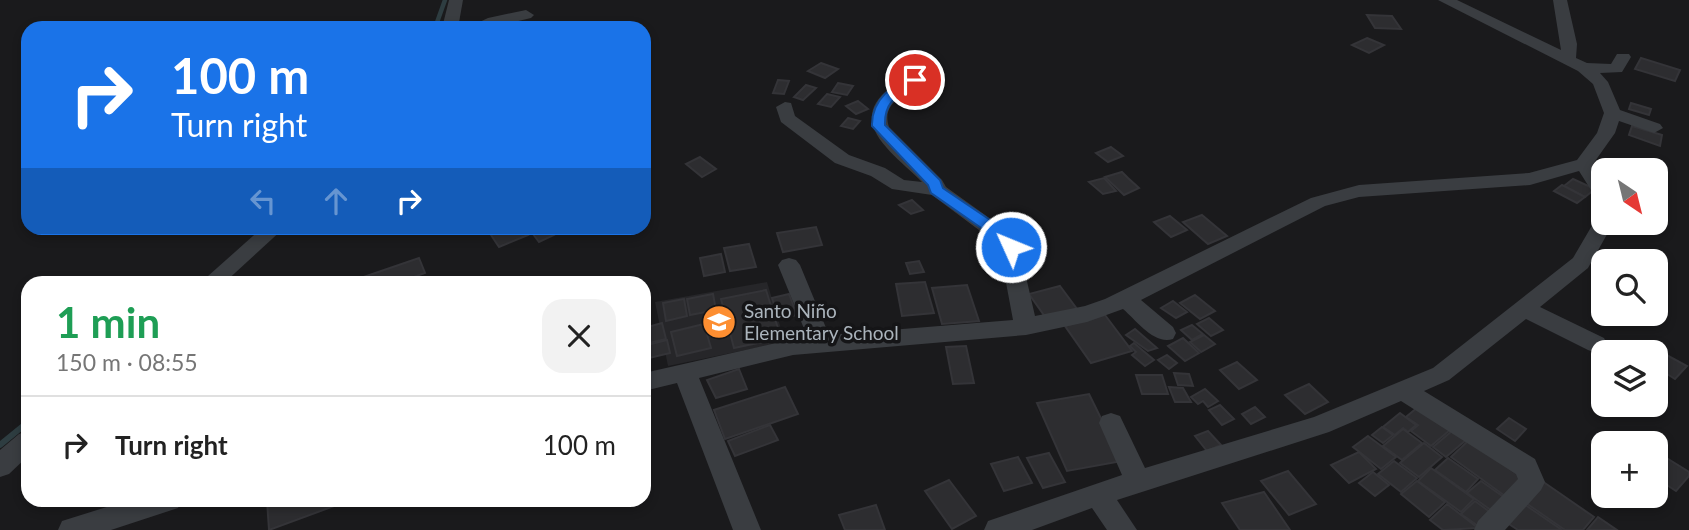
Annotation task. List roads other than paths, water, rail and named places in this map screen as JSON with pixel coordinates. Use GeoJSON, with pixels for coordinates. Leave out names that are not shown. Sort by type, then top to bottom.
{"type":"FeatureCollection","features":[{"type":"Feature","properties":{"kind":"street"},"geometry":{"type":"LineString","coordinates":[[452,21],[456,0]]}},
{"type":"Feature","properties":{"kind":"street"},"geometry":{"type":"LineString","coordinates":[[651,380],[772,351],[821,343],[1026,327],[1087,314],[1125,299],[1318,202],[1371,190],[1530,179],[1584,164],[1606,133],[1613,113],[1600,82],[1568,59],[1445,0]]}},
{"type":"Feature","properties":{"kind":"street"},"geometry":{"type":"LineString","coordinates":[[1560,0],[1569,44],[1568,59]]}},
{"type":"Feature","properties":{"kind":"street"},"geometry":{"type":"LineString","coordinates":[[493,21],[526,15]]}},
{"type":"Feature","properties":{"kind":"street"},"geometry":{"type":"LineString","coordinates":[[1584,68],[1616,69],[1623,57]]}},
{"type":"Feature","properties":{"kind":"street"},"geometry":{"type":"LineString","coordinates":[[915,80],[894,90],[878,114],[877,121],[881,129],[935,184],[937,190]]}},
{"type":"Feature","properties":{"kind":"street"},"geometry":{"type":"LineString","coordinates":[[785,107],[787,118],[842,159],[883,174],[899,186],[937,190],[1006,240],[1011,247],[1026,327]]}},
{"type":"Feature","properties":{"kind":"street"},"geometry":{"type":"LineString","coordinates":[[1613,113],[1654,128]]}},
{"type":"Feature","properties":{"kind":"street"},"geometry":{"type":"LineString","coordinates":[[1584,164],[1591,175]]}},
{"type":"Feature","properties":{"kind":"street"},"geometry":{"type":"LineString","coordinates":[[218,276],[266,235]]}},
{"type":"Feature","properties":{"kind":"street"},"geometry":{"type":"LineString","coordinates":[[998,530],[1138,481],[1320,425],[1441,374],[1581,263],[1598,235]]}},
{"type":"Feature","properties":{"kind":"street"},"geometry":{"type":"LineString","coordinates":[[789,265],[821,343]]}},
{"type":"Feature","properties":{"kind":"street"},"geometry":{"type":"LineString","coordinates":[[1125,299],[1165,333]]}},
{"type":"Feature","properties":{"kind":"street"},"geometry":{"type":"LineString","coordinates":[[1523,308],[1591,342]]}},
{"type":"Feature","properties":{"kind":"street"},"geometry":{"type":"LineString","coordinates":[[685,372],[747,530]]}},
{"type":"Feature","properties":{"kind":"street"},"geometry":{"type":"LineString","coordinates":[[1404,391],[1526,467],[1532,482],[1488,530]]}},
{"type":"Feature","properties":{"kind":"street"},"geometry":{"type":"LineString","coordinates":[[1111,423],[1138,481]]}},
{"type":"Feature","properties":{"kind":"street"},"geometry":{"type":"LineString","coordinates":[[0,466],[21,447]]}},
{"type":"Feature","properties":{"kind":"street"},"geometry":{"type":"LineString","coordinates":[[1098,495],[1123,530]]}},
{"type":"Feature","properties":{"kind":"street"},"geometry":{"type":"LineString","coordinates":[[72,530],[146,507]]}},
{"type":"Feature","properties":{"kind":"waterway"},"geometry":{"type":"LineString","coordinates":[[438,21],[445,0]]}},
{"type":"Feature","properties":{"kind":"waterway"},"geometry":{"type":"LineString","coordinates":[[0,445],[21,428]]}},
{"type":"Feature","properties":{"kind":"place","name":"Santo Niño Elementary School"},"geometry":{"type":"Point","coordinates":[719,322]}}]}
